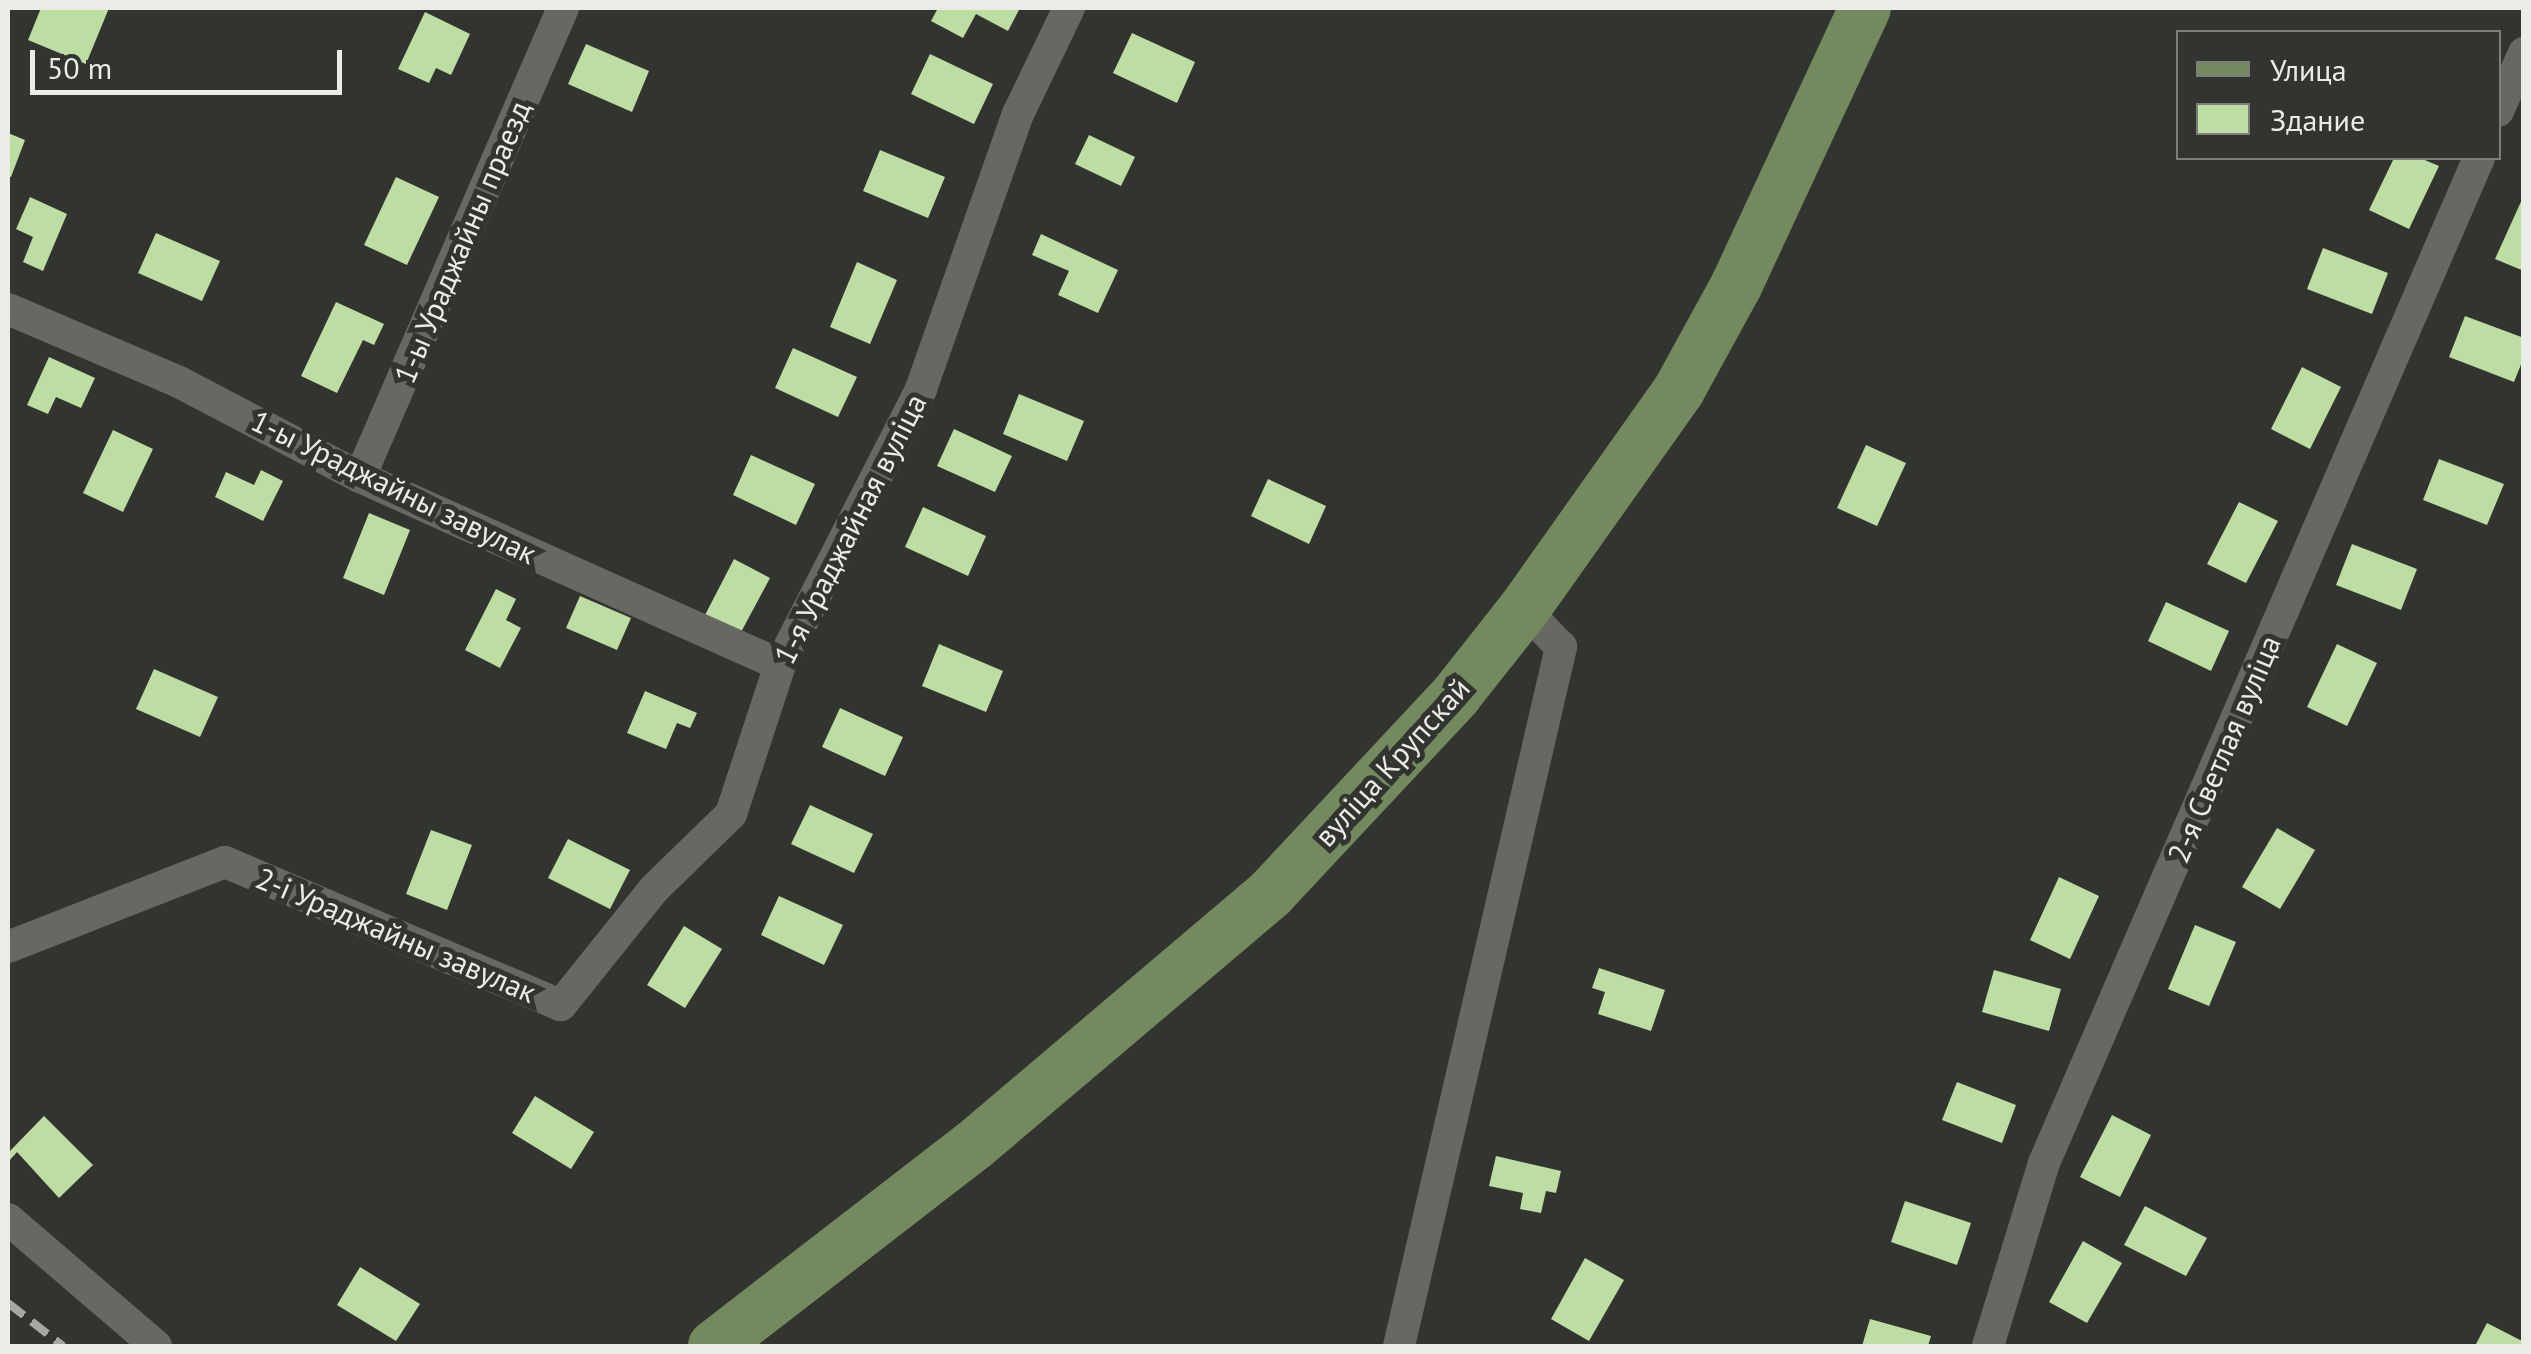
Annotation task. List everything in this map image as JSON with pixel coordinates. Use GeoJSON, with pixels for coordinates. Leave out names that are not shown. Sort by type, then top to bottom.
{"type":"FeatureCollection","features":[{"type":"Feature","properties":{"kind":"main road","name":"вуліца Крупскай"},"geometry":{"type":"LineString","coordinates":[[714,1346],[973,1146],[1271,894],[1456,695],[1524,609],[1679,390],[1736,286],[1865,8]]}},
{"type":"Feature","properties":{"kind":"street","name":"1-ы Ураджайны праезд"},"geometry":{"type":"LineString","coordinates":[[360,477],[563,8]]}},
{"type":"Feature","properties":{"kind":"street","name":"1-я Ураджайная вуліца"},"geometry":{"type":"LineString","coordinates":[[560,1005],[654,890],[732,814],[780,665],[921,389],[1018,114],[1069,8]]}},
{"type":"Feature","properties":{"kind":"street"},"geometry":{"type":"LineString","coordinates":[[2501,104],[2524,53]]}},
{"type":"Feature","properties":{"kind":"street","name":"2-я Светлая вуліца"},"geometry":{"type":"LineString","coordinates":[[1988,1346],[2044,1164],[2477,160]]}},
{"type":"Feature","properties":{"kind":"street","name":"1-ы Ураджайны завулак"},"geometry":{"type":"LineString","coordinates":[[8,309],[179,382],[360,477],[780,665]]}},
{"type":"Feature","properties":{"kind":"street"},"geometry":{"type":"LineString","coordinates":[[1398,1346],[1561,647],[1524,609]]}},
{"type":"Feature","properties":{"kind":"street","name":"2-і Ураджайны завулак"},"geometry":{"type":"LineString","coordinates":[[8,947],[225,862],[560,1005]]}},
{"type":"Feature","properties":{"kind":"street"},"geometry":{"type":"LineString","coordinates":[[8,1219],[156,1346]]}},
{"type":"Feature","properties":{"kind":"building"},"geometry":{"type":"Polygon","coordinates":[[[41,8],[109,8],[86,64],[28,40],[41,8]]]}},
{"type":"Feature","properties":{"kind":"building"},"geometry":{"type":"Polygon","coordinates":[[[938,8],[1020,8],[1008,31],[976,14],[963,38],[931,21],[938,8]]]}},
{"type":"Feature","properties":{"kind":"building"},"geometry":{"type":"Polygon","coordinates":[[[425,12],[470,34],[451,75],[436,68],[429,83],[398,69],[425,12]]]}},
{"type":"Feature","properties":{"kind":"building"},"geometry":{"type":"Polygon","coordinates":[[[1132,33],[1195,62],[1177,103],[1113,73],[1132,33]]]}},
{"type":"Feature","properties":{"kind":"building"},"geometry":{"type":"Polygon","coordinates":[[[586,44],[649,71],[632,112],[568,84],[586,44]]]}},
{"type":"Feature","properties":{"kind":"building"},"geometry":{"type":"Polygon","coordinates":[[[930,54],[993,84],[974,124],[911,94],[930,54]]]}},
{"type":"Feature","properties":{"kind":"building"},"geometry":{"type":"Polygon","coordinates":[[[8,133],[25,140],[11,177],[8,176],[8,133]]]}},
{"type":"Feature","properties":{"kind":"building"},"geometry":{"type":"Polygon","coordinates":[[[1089,135],[1135,157],[1121,186],[1075,164],[1089,135]]]}},
{"type":"Feature","properties":{"kind":"building"},"geometry":{"type":"Polygon","coordinates":[[[880,150],[945,177],[928,218],[863,191],[880,150]]]}},
{"type":"Feature","properties":{"kind":"building"},"geometry":{"type":"Polygon","coordinates":[[[2393,160],[2425,160],[2439,166],[2409,229],[2369,210],[2393,160]]]}},
{"type":"Feature","properties":{"kind":"building"},"geometry":{"type":"Polygon","coordinates":[[[396,177],[439,197],[407,265],[364,245],[396,177]]]}},
{"type":"Feature","properties":{"kind":"building"},"geometry":{"type":"Polygon","coordinates":[[[2524,195],[2524,271],[2495,259],[2524,195]]]}},
{"type":"Feature","properties":{"kind":"building"},"geometry":{"type":"Polygon","coordinates":[[[30,197],[67,214],[43,271],[23,262],[33,237],[16,229],[30,197]]]}},
{"type":"Feature","properties":{"kind":"building"},"geometry":{"type":"Polygon","coordinates":[[[156,233],[220,261],[202,301],[138,273],[156,233]]]}},
{"type":"Feature","properties":{"kind":"building"},"geometry":{"type":"Polygon","coordinates":[[[1041,234],[1118,270],[1098,313],[1058,295],[1069,271],[1032,255],[1041,234]]]}},
{"type":"Feature","properties":{"kind":"building"},"geometry":{"type":"Polygon","coordinates":[[[2323,248],[2388,273],[2372,314],[2307,289],[2323,248]]]}},
{"type":"Feature","properties":{"kind":"building"},"geometry":{"type":"Polygon","coordinates":[[[857,262],[897,280],[870,344],[830,327],[857,262]]]}},
{"type":"Feature","properties":{"kind":"building"},"geometry":{"type":"Polygon","coordinates":[[[336,302],[384,324],[374,345],[363,340],[337,393],[301,376],[336,302]]]}},
{"type":"Feature","properties":{"kind":"building"},"geometry":{"type":"Polygon","coordinates":[[[2465,316],[2524,338],[2524,357],[2514,382],[2449,357],[2465,316]]]}},
{"type":"Feature","properties":{"kind":"building"},"geometry":{"type":"Polygon","coordinates":[[[793,348],[857,377],[838,417],[775,388],[793,348]]]}},
{"type":"Feature","properties":{"kind":"building"},"geometry":{"type":"Polygon","coordinates":[[[49,357],[95,378],[81,408],[56,397],[48,414],[27,405],[49,357]]]}},
{"type":"Feature","properties":{"kind":"building"},"geometry":{"type":"Polygon","coordinates":[[[2302,367],[2341,387],[2310,449],[2271,429],[2302,367]]]}},
{"type":"Feature","properties":{"kind":"building"},"geometry":{"type":"Polygon","coordinates":[[[1019,394],[1084,421],[1067,461],[1003,434],[1019,394]]]}},
{"type":"Feature","properties":{"kind":"building"},"geometry":{"type":"Polygon","coordinates":[[[954,429],[1012,456],[995,492],[937,466],[954,429]]]}},
{"type":"Feature","properties":{"kind":"building"},"geometry":{"type":"Polygon","coordinates":[[[113,430],[153,449],[123,512],[83,493],[113,430]]]}},
{"type":"Feature","properties":{"kind":"building"},"geometry":{"type":"Polygon","coordinates":[[[1866,445],[1906,463],[1877,526],[1837,508],[1866,445]]]}},
{"type":"Feature","properties":{"kind":"building"},"geometry":{"type":"Polygon","coordinates":[[[751,455],[815,484],[796,525],[733,495],[751,455]]]}},
{"type":"Feature","properties":{"kind":"building"},"geometry":{"type":"Polygon","coordinates":[[[2439,459],[2504,484],[2487,525],[2423,500],[2439,459]]]}},
{"type":"Feature","properties":{"kind":"building"},"geometry":{"type":"Polygon","coordinates":[[[261,470],[283,481],[263,521],[215,497],[226,472],[254,485],[261,470]]]}},
{"type":"Feature","properties":{"kind":"building"},"geometry":{"type":"Polygon","coordinates":[[[1268,479],[1326,506],[1309,544],[1251,516],[1268,479]]]}},
{"type":"Feature","properties":{"kind":"building"},"geometry":{"type":"Polygon","coordinates":[[[2239,502],[2278,521],[2246,583],[2207,564],[2239,502]]]}},
{"type":"Feature","properties":{"kind":"building"},"geometry":{"type":"Polygon","coordinates":[[[923,507],[986,536],[968,576],[905,547],[923,507]]]}},
{"type":"Feature","properties":{"kind":"building"},"geometry":{"type":"Polygon","coordinates":[[[369,513],[410,530],[384,595],[343,578],[369,513]]]}},
{"type":"Feature","properties":{"kind":"building"},"geometry":{"type":"Polygon","coordinates":[[[2352,544],[2417,569],[2401,610],[2336,585],[2352,544]]]}},
{"type":"Feature","properties":{"kind":"building"},"geometry":{"type":"Polygon","coordinates":[[[734,559],[770,578],[740,634],[705,615],[734,559]]]}},
{"type":"Feature","properties":{"kind":"building"},"geometry":{"type":"Polygon","coordinates":[[[496,589],[516,599],[506,620],[521,628],[500,668],[465,650],[496,589]]]}},
{"type":"Feature","properties":{"kind":"building"},"geometry":{"type":"Polygon","coordinates":[[[580,596],[631,618],[617,650],[566,628],[580,596]]]}},
{"type":"Feature","properties":{"kind":"building"},"geometry":{"type":"Polygon","coordinates":[[[2166,602],[2229,631],[2211,671],[2148,641],[2166,602]]]}},
{"type":"Feature","properties":{"kind":"building"},"geometry":{"type":"Polygon","coordinates":[[[939,644],[1003,671],[986,712],[922,686],[939,644]]]}},
{"type":"Feature","properties":{"kind":"building"},"geometry":{"type":"Polygon","coordinates":[[[2337,644],[2377,663],[2347,726],[2307,707],[2337,644]]]}},
{"type":"Feature","properties":{"kind":"building"},"geometry":{"type":"Polygon","coordinates":[[[154,669],[218,697],[200,737],[136,709],[154,669]]]}},
{"type":"Feature","properties":{"kind":"building"},"geometry":{"type":"Polygon","coordinates":[[[645,691],[697,713],[690,728],[677,723],[666,749],[627,733],[645,691]]]}},
{"type":"Feature","properties":{"kind":"building"},"geometry":{"type":"Polygon","coordinates":[[[840,708],[903,737],[885,776],[822,747],[840,708]]]}},
{"type":"Feature","properties":{"kind":"building"},"geometry":{"type":"Polygon","coordinates":[[[810,805],[873,834],[854,873],[791,844],[810,805]]]}},
{"type":"Feature","properties":{"kind":"building"},"geometry":{"type":"Polygon","coordinates":[[[2277,828],[2315,850],[2280,909],[2242,887],[2277,828]]]}},
{"type":"Feature","properties":{"kind":"building"},"geometry":{"type":"Polygon","coordinates":[[[431,830],[472,845],[447,910],[406,894],[431,830]]]}},
{"type":"Feature","properties":{"kind":"building"},"geometry":{"type":"Polygon","coordinates":[[[568,839],[630,870],[610,909],[548,878],[568,839]]]}},
{"type":"Feature","properties":{"kind":"building"},"geometry":{"type":"Polygon","coordinates":[[[2059,877],[2099,896],[2070,959],[2030,940],[2059,877]]]}},
{"type":"Feature","properties":{"kind":"building"},"geometry":{"type":"Polygon","coordinates":[[[779,896],[843,925],[824,965],[761,935],[779,896]]]}},
{"type":"Feature","properties":{"kind":"building"},"geometry":{"type":"Polygon","coordinates":[[[2195,925],[2236,942],[2209,1006],[2168,989],[2195,925]]]}},
{"type":"Feature","properties":{"kind":"building"},"geometry":{"type":"Polygon","coordinates":[[[684,926],[722,949],[685,1008],[647,985],[684,926]]]}},
{"type":"Feature","properties":{"kind":"building"},"geometry":{"type":"Polygon","coordinates":[[[1599,968],[1665,990],[1651,1031],[1598,1014],[1605,992],[1592,988],[1599,968]]]}},
{"type":"Feature","properties":{"kind":"building"},"geometry":{"type":"Polygon","coordinates":[[[1994,970],[2061,989],[2049,1031],[1982,1012],[1994,970]]]}},
{"type":"Feature","properties":{"kind":"building"},"geometry":{"type":"Polygon","coordinates":[[[1957,1082],[2016,1105],[2002,1143],[1942,1120],[1957,1082]]]}},
{"type":"Feature","properties":{"kind":"building"},"geometry":{"type":"Polygon","coordinates":[[[535,1096],[594,1132],[571,1169],[512,1133],[535,1096]]]}},
{"type":"Feature","properties":{"kind":"building"},"geometry":{"type":"Polygon","coordinates":[[[2112,1115],[2151,1135],[2120,1197],[2080,1177],[2112,1115]]]}},
{"type":"Feature","properties":{"kind":"building"},"geometry":{"type":"Polygon","coordinates":[[[44,1116],[93,1165],[59,1198],[17,1152],[8,1162],[8,1153],[44,1116]]]}},
{"type":"Feature","properties":{"kind":"building"},"geometry":{"type":"Polygon","coordinates":[[[1496,1156],[1561,1171],[1556,1193],[1546,1191],[1541,1213],[1520,1209],[1523,1193],[1489,1186],[1496,1156]]]}},
{"type":"Feature","properties":{"kind":"building"},"geometry":{"type":"Polygon","coordinates":[[[1905,1201],[1971,1223],[1957,1265],[1891,1242],[1905,1201]]]}},
{"type":"Feature","properties":{"kind":"building"},"geometry":{"type":"Polygon","coordinates":[[[2145,1206],[2207,1238],[2186,1276],[2124,1245],[2145,1206]]]}},
{"type":"Feature","properties":{"kind":"building"},"geometry":{"type":"Polygon","coordinates":[[[2083,1241],[2122,1263],[2087,1323],[2049,1302],[2083,1241]]]}},
{"type":"Feature","properties":{"kind":"building"},"geometry":{"type":"Polygon","coordinates":[[[1585,1258],[1624,1280],[1589,1341],[1551,1319],[1585,1258]]]}},
{"type":"Feature","properties":{"kind":"building"},"geometry":{"type":"Polygon","coordinates":[[[360,1267],[420,1304],[396,1341],[337,1305],[360,1267]]]}},
{"type":"Feature","properties":{"kind":"building"},"geometry":{"type":"Polygon","coordinates":[[[1870,1319],[1931,1336],[1928,1346],[1862,1346],[1870,1319]]]}},
{"type":"Feature","properties":{"kind":"building"},"geometry":{"type":"Polygon","coordinates":[[[2487,1323],[2524,1342],[2524,1346],[2475,1346],[2487,1323]]]}},
{"type":"Feature","properties":{"kind":"railway"},"geometry":{"type":"LineString","coordinates":[[8,1303],[63,1346]]}}]}
